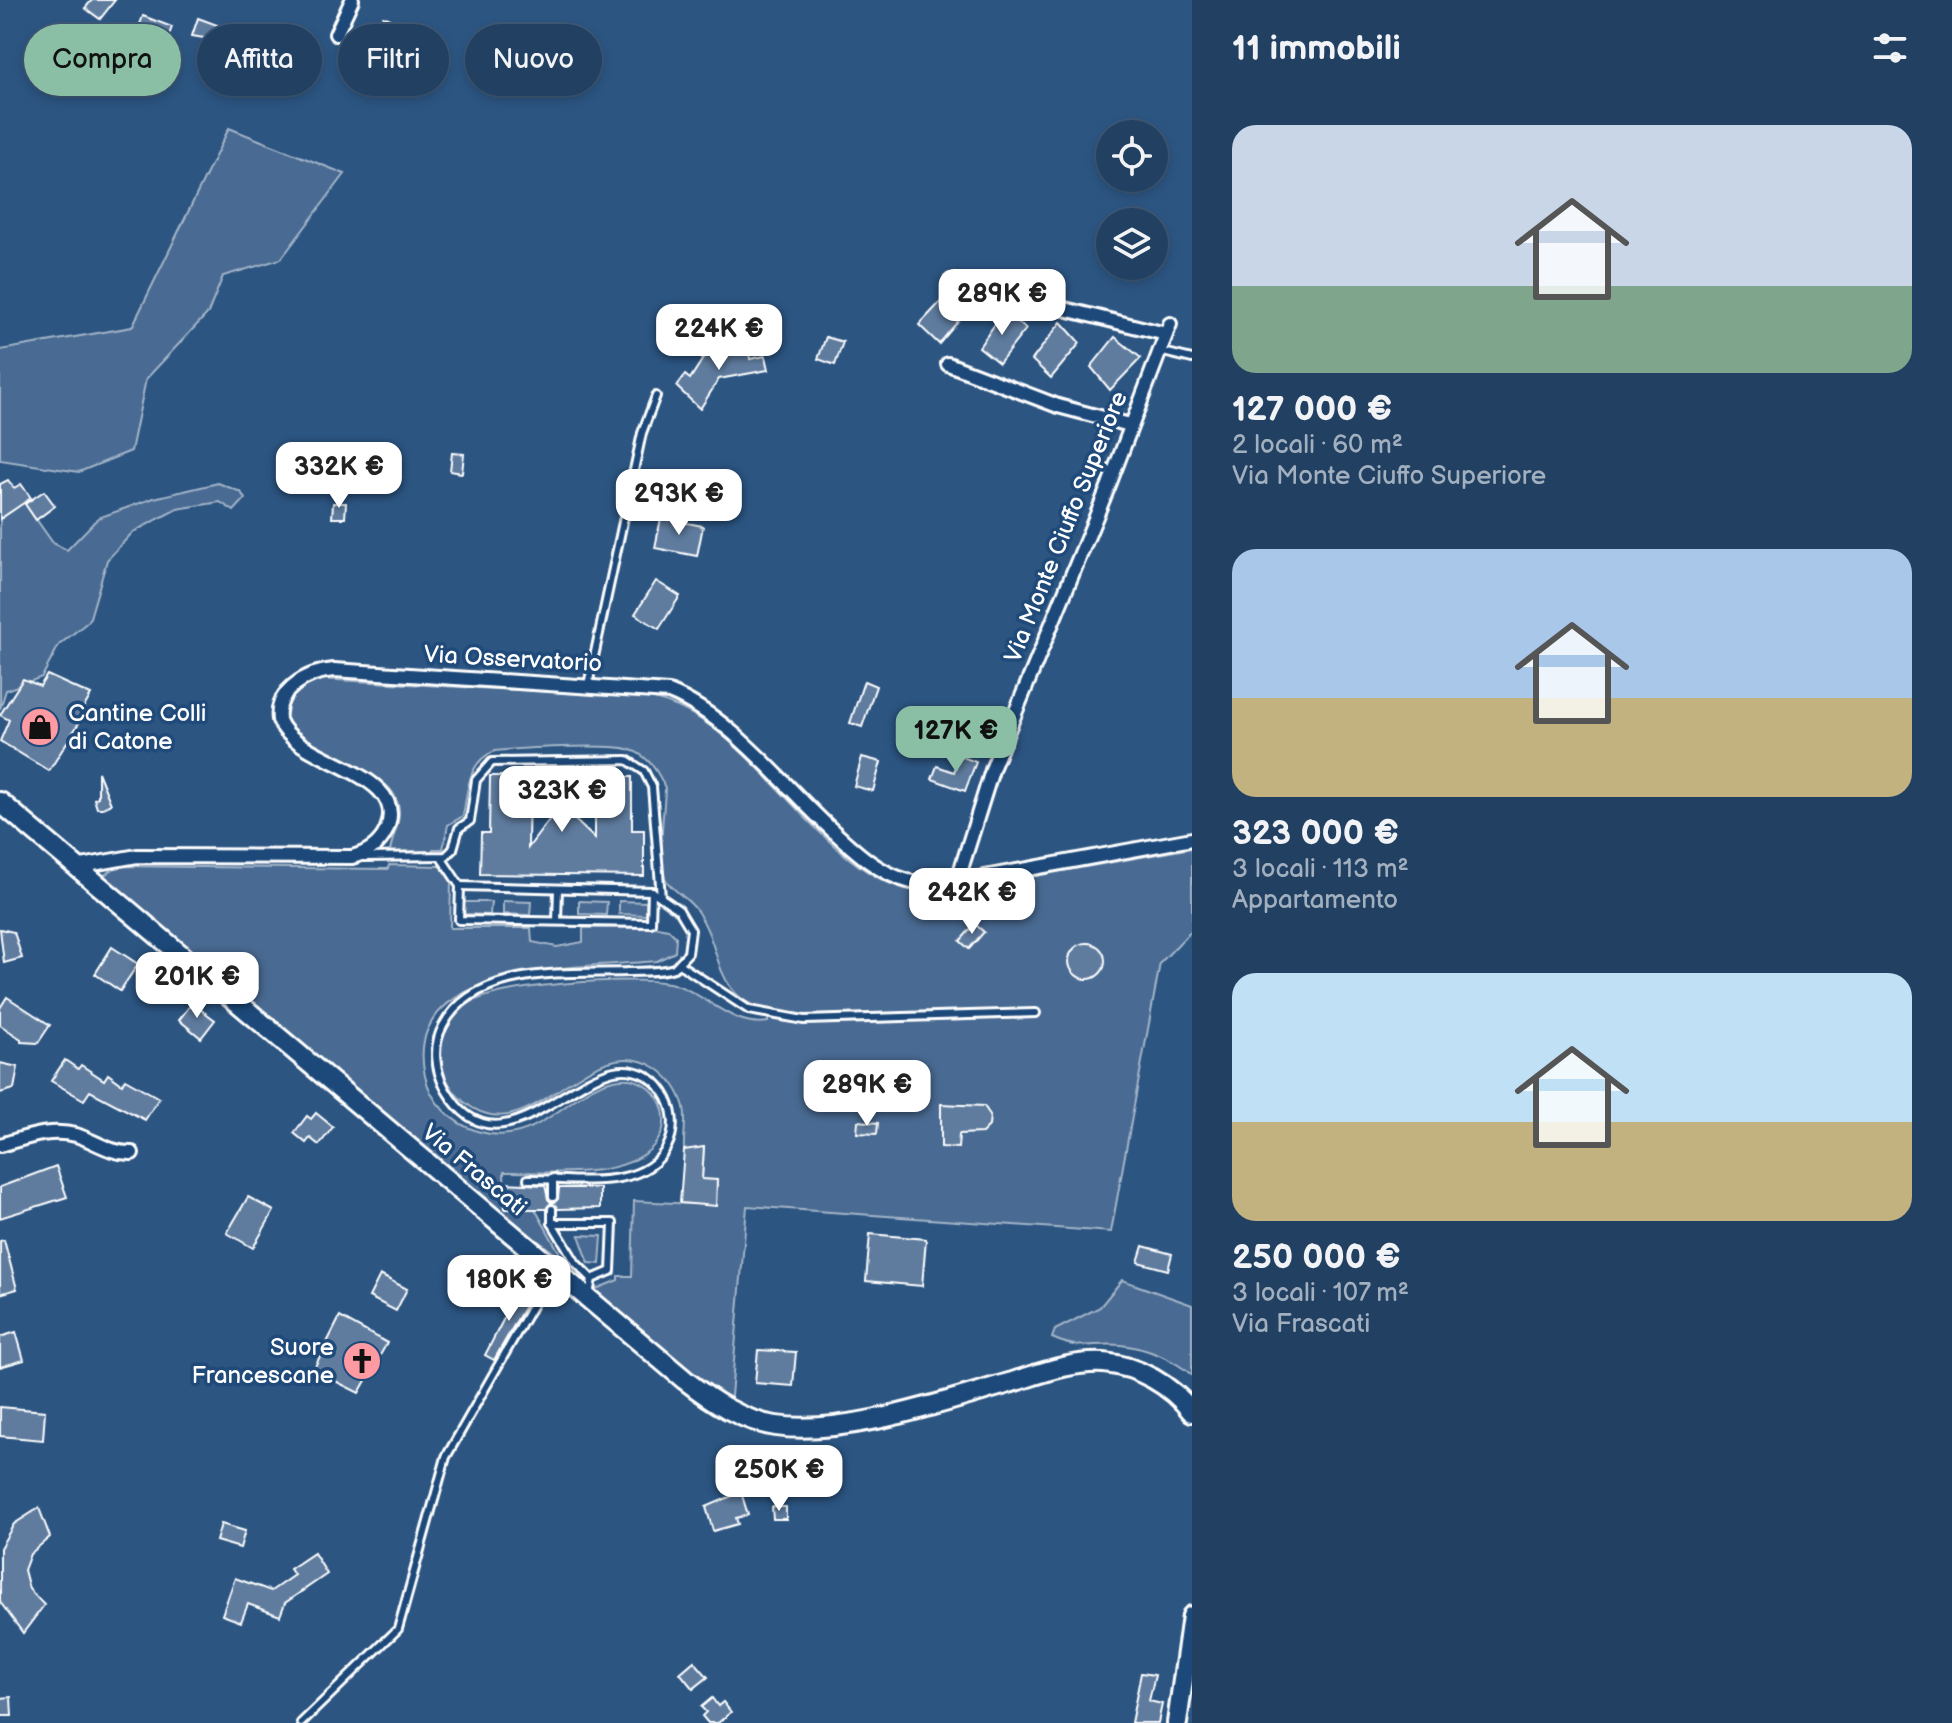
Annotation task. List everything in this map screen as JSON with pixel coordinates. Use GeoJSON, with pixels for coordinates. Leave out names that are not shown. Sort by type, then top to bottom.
{"type":"FeatureCollection","features":[{"type":"Feature","properties":{"kind":"main road","name":"Via Frascati"},"geometry":{"type":"LineString","coordinates":[[0,802],[701,1392],[740,1415],[775,1426],[847,1424],[955,1399],[1062,1367],[1092,1363],[1124,1366],[1145,1375],[1170,1390],[1192,1412]]}},
{"type":"Feature","properties":{"kind":"main road"},"geometry":{"type":"LineString","coordinates":[[1177,1723],[1192,1616]]}},
{"type":"Feature","properties":{"kind":"street"},"geometry":{"type":"LineString","coordinates":[[336,34],[352,0]]}},
{"type":"Feature","properties":{"kind":"street","name":"Via Monte Ciuffo Superiore"},"geometry":{"type":"LineString","coordinates":[[951,281],[1168,329],[993,767],[957,882]]}},
{"type":"Feature","properties":{"kind":"street"},"geometry":{"type":"LineString","coordinates":[[948,364],[1058,406],[1130,425]]}},
{"type":"Feature","properties":{"kind":"street","name":"Via Osservatorio"},"geometry":{"type":"LineString","coordinates":[[352,857],[368,852],[380,841],[389,824],[389,807],[372,783],[303,748],[285,733],[279,720],[279,706],[285,694],[299,682],[334,670],[662,690],[689,700],[725,727],[869,862],[917,884],[957,882],[1192,839]]}},
{"type":"Feature","properties":{"kind":"street"},"geometry":{"type":"LineString","coordinates":[[76,867],[137,856],[352,857]]}},
{"type":"Feature","properties":{"kind":"street"},"geometry":{"type":"LineString","coordinates":[[0,1145],[58,1132],[80,1136],[117,1152],[132,1153]]}},
{"type":"Feature","properties":{"kind":"lane"},"geometry":{"type":"LineString","coordinates":[[1159,351],[1192,359]]}},
{"type":"Feature","properties":{"kind":"lane"},"geometry":{"type":"LineString","coordinates":[[588,685],[642,433],[656,396]]}},
{"type":"Feature","properties":{"kind":"lane"},"geometry":{"type":"LineString","coordinates":[[352,857],[442,859],[453,849],[459,828],[470,821],[476,780],[492,762],[627,760],[644,771],[652,787],[661,897]]}},
{"type":"Feature","properties":{"kind":"lane"},"geometry":{"type":"LineString","coordinates":[[442,859],[460,886],[459,920],[651,923],[652,891]]}},
{"type":"Feature","properties":{"kind":"lane"},"geometry":{"type":"LineString","coordinates":[[460,886],[652,891],[684,916],[691,930],[691,945],[679,964],[668,970],[556,975],[502,982],[470,996],[444,1024],[436,1048],[441,1081],[459,1107],[479,1120],[494,1123],[526,1119],[594,1079],[620,1070],[642,1074],[662,1089],[671,1104],[673,1124],[670,1143],[648,1169],[622,1178],[528,1179]]}},
{"type":"Feature","properties":{"kind":"lane"},"geometry":{"type":"LineString","coordinates":[[557,921],[558,889]]}},
{"type":"Feature","properties":{"kind":"lane"},"geometry":{"type":"LineString","coordinates":[[679,964],[749,1010],[804,1020],[1036,1013]]}},
{"type":"Feature","properties":{"kind":"lane"},"geometry":{"type":"LineString","coordinates":[[553,1178],[553,1197]]}},
{"type":"Feature","properties":{"kind":"lane"},"geometry":{"type":"LineString","coordinates":[[552,1209],[552,1223],[576,1263],[592,1279]]}},
{"type":"Feature","properties":{"kind":"lane"},"geometry":{"type":"LineString","coordinates":[[552,1223],[613,1223],[611,1271],[592,1279]]}},
{"type":"Feature","properties":{"kind":"lane"},"geometry":{"type":"LineString","coordinates":[[301,1723],[398,1629],[446,1457],[539,1294],[534,1281],[553,1269]]}},
{"type":"Feature","properties":{"kind":"lane"},"geometry":{"type":"LineString","coordinates":[[589,1298],[592,1279]]}},
{"type":"Feature","properties":{"kind":"shaded area"},"geometry":{"type":"Polygon","coordinates":[[[229,128],[345,174],[281,259],[223,276],[208,313],[146,379],[131,451],[79,472],[0,460],[0,350],[132,327],[229,128]]]}},
{"type":"Feature","properties":{"kind":"shaded area"},"geometry":{"type":"Polygon","coordinates":[[[218,483],[241,492],[245,499],[234,511],[220,502],[177,509],[133,532],[107,560],[89,621],[59,645],[42,677],[6,690],[0,709],[0,519],[24,502],[53,543],[67,550],[98,518],[154,498],[218,483]]]}},
{"type":"Feature","properties":{"kind":"shaded area"},"geometry":{"type":"Polygon","coordinates":[[[319,679],[640,697],[682,709],[720,734],[757,767],[827,840],[864,869],[903,888],[945,892],[1192,848],[1192,930],[1160,963],[1111,1232],[747,1206],[730,1408],[594,1297],[596,1289],[618,1280],[618,1276],[632,1276],[634,1201],[716,1205],[717,1181],[702,1179],[704,1148],[684,1150],[684,1107],[670,1080],[656,1068],[630,1059],[606,1063],[512,1114],[488,1114],[458,1096],[449,1084],[441,1062],[445,1034],[455,1016],[470,1003],[486,996],[537,986],[627,980],[669,983],[742,1020],[768,1022],[769,1011],[750,1004],[737,995],[728,983],[697,911],[666,880],[661,853],[665,788],[659,775],[646,759],[627,749],[582,747],[495,751],[479,762],[474,770],[463,816],[448,825],[443,849],[433,849],[432,853],[390,852],[399,816],[393,793],[365,772],[306,745],[292,734],[284,721],[286,704],[295,691],[319,679]]]}},
{"type":"Feature","properties":{"kind":"shaded area"},"geometry":{"type":"Polygon","coordinates":[[[389,865],[442,866],[451,881],[450,928],[531,928],[532,942],[557,947],[583,942],[583,928],[657,927],[668,929],[676,937],[675,952],[657,961],[546,970],[505,978],[469,990],[441,1010],[425,1038],[425,1076],[437,1103],[459,1123],[477,1131],[499,1135],[519,1132],[537,1125],[602,1083],[620,1079],[642,1083],[658,1098],[664,1119],[663,1129],[658,1140],[645,1153],[629,1163],[565,1173],[504,1172],[505,1208],[535,1209],[563,1259],[505,1217],[103,876],[117,866],[388,869],[389,865]]]}},
{"type":"Feature","properties":{"kind":"shaded area"},"geometry":{"type":"Polygon","coordinates":[[[503,901],[531,902],[530,915],[503,914],[503,901]]]}},
{"type":"Feature","properties":{"kind":"shaded area"},"geometry":{"type":"Polygon","coordinates":[[[579,901],[607,902],[606,915],[579,914],[579,901]]]}},
{"type":"Feature","properties":{"kind":"shaded area"},"geometry":{"type":"Polygon","coordinates":[[[619,901],[646,902],[646,915],[619,914],[619,901]]]}},
{"type":"Feature","properties":{"kind":"shaded area"},"geometry":{"type":"Polygon","coordinates":[[[463,902],[491,902],[490,915],[463,914],[463,902]]]}},
{"type":"Feature","properties":{"kind":"shaded area"},"geometry":{"type":"Polygon","coordinates":[[[579,1235],[602,1236],[600,1264],[589,1263],[579,1235]]]}},
{"type":"Feature","properties":{"kind":"shaded area"},"geometry":{"type":"Polygon","coordinates":[[[1122,1280],[1192,1305],[1192,1375],[1168,1359],[1140,1349],[1111,1344],[1080,1346],[1052,1338],[1055,1330],[1100,1307],[1122,1280]]]}},
{"type":"Feature","properties":{"kind":"building"},"geometry":{"type":"Polygon","coordinates":[[[92,0],[115,0],[100,19],[85,8],[92,0]]]}},
{"type":"Feature","properties":{"kind":"building"},"geometry":{"type":"Polygon","coordinates":[[[143,16],[164,24],[140,24],[143,16]]]}},
{"type":"Feature","properties":{"kind":"building"},"geometry":{"type":"Polygon","coordinates":[[[383,16],[400,24],[380,24],[383,16]]]}},
{"type":"Feature","properties":{"kind":"building"},"geometry":{"type":"Polygon","coordinates":[[[198,18],[214,24],[197,24],[197,37],[192,36],[198,18]]]}},
{"type":"Feature","properties":{"kind":"building"},"geometry":{"type":"Polygon","coordinates":[[[949,293],[966,312],[939,344],[919,325],[949,293]]]}},
{"type":"Feature","properties":{"kind":"building"},"geometry":{"type":"Polygon","coordinates":[[[1004,311],[1026,329],[999,363],[979,347],[1004,311]]]}},
{"type":"Feature","properties":{"kind":"building"},"geometry":{"type":"Polygon","coordinates":[[[1061,322],[1080,343],[1051,378],[1032,360],[1061,322]]]}},
{"type":"Feature","properties":{"kind":"building"},"geometry":{"type":"Polygon","coordinates":[[[826,337],[843,342],[835,365],[818,359],[826,337]]]}},
{"type":"Feature","properties":{"kind":"building"},"geometry":{"type":"Polygon","coordinates":[[[1115,337],[1141,358],[1110,390],[1091,367],[1115,337]]]}},
{"type":"Feature","properties":{"kind":"building"},"geometry":{"type":"Polygon","coordinates":[[[713,343],[727,352],[748,348],[750,359],[765,356],[768,370],[719,379],[700,409],[677,387],[685,375],[690,379],[713,343]]]}},
{"type":"Feature","properties":{"kind":"building"},"geometry":{"type":"Polygon","coordinates":[[[452,453],[464,454],[462,473],[450,471],[452,453]]]}},
{"type":"Feature","properties":{"kind":"building"},"geometry":{"type":"Polygon","coordinates":[[[8,480],[14,488],[21,484],[31,498],[0,519],[0,484],[8,480]]]}},
{"type":"Feature","properties":{"kind":"building"},"geometry":{"type":"Polygon","coordinates":[[[44,491],[55,506],[36,520],[25,504],[44,491]]]}},
{"type":"Feature","properties":{"kind":"building"},"geometry":{"type":"Polygon","coordinates":[[[333,503],[346,503],[345,518],[332,518],[333,503]]]}},
{"type":"Feature","properties":{"kind":"building"},"geometry":{"type":"Polygon","coordinates":[[[661,518],[703,526],[697,556],[655,548],[661,518]]]}},
{"type":"Feature","properties":{"kind":"building"},"geometry":{"type":"Polygon","coordinates":[[[656,581],[680,596],[659,629],[635,614],[656,581]]]}},
{"type":"Feature","properties":{"kind":"building","name":"Cantine Colli di Catone"},"geometry":{"type":"Polygon","coordinates":[[[47,675],[91,695],[79,716],[82,718],[49,771],[0,741],[9,720],[0,715],[23,679],[40,686],[47,675]]]}},
{"type":"Feature","properties":{"kind":"building"},"geometry":{"type":"Polygon","coordinates":[[[864,681],[876,686],[862,727],[850,723],[864,681]]]}},
{"type":"Feature","properties":{"kind":"building"},"geometry":{"type":"Polygon","coordinates":[[[960,756],[976,762],[965,791],[932,779],[937,766],[954,772],[960,756]]]}},
{"type":"Feature","properties":{"kind":"building"},"geometry":{"type":"Polygon","coordinates":[[[862,757],[881,762],[873,791],[854,786],[862,757]]]}},
{"type":"Feature","properties":{"kind":"building"},"geometry":{"type":"Polygon","coordinates":[[[98,772],[111,804],[103,808],[97,808],[94,799],[98,797],[98,772]]]}},
{"type":"Feature","properties":{"kind":"building"},"geometry":{"type":"Polygon","coordinates":[[[490,776],[529,776],[528,848],[549,820],[560,815],[572,817],[595,839],[595,776],[632,777],[632,830],[644,830],[644,876],[480,874],[481,833],[489,833],[490,776]]]}},
{"type":"Feature","properties":{"kind":"building"},"geometry":{"type":"Polygon","coordinates":[[[975,924],[984,932],[969,949],[960,941],[975,924]]]}},
{"type":"Feature","properties":{"kind":"building"},"geometry":{"type":"Polygon","coordinates":[[[0,929],[14,932],[22,958],[4,963],[0,929]]]}},
{"type":"Feature","properties":{"kind":"building"},"geometry":{"type":"Polygon","coordinates":[[[1087,943],[1100,948],[1105,961],[1100,974],[1087,979],[1074,974],[1069,961],[1074,948],[1087,943]]]}},
{"type":"Feature","properties":{"kind":"building"},"geometry":{"type":"Polygon","coordinates":[[[112,947],[138,964],[120,991],[95,974],[112,947]]]}},
{"type":"Feature","properties":{"kind":"building"},"geometry":{"type":"Polygon","coordinates":[[[7,997],[50,1025],[38,1043],[21,1042],[0,1025],[0,1008],[7,997]]]}},
{"type":"Feature","properties":{"kind":"building"},"geometry":{"type":"Polygon","coordinates":[[[192,1003],[215,1020],[201,1038],[179,1020],[192,1003]]]}},
{"type":"Feature","properties":{"kind":"building"},"geometry":{"type":"Polygon","coordinates":[[[65,1060],[78,1069],[81,1065],[104,1080],[108,1074],[122,1084],[125,1079],[159,1098],[145,1120],[90,1091],[84,1100],[51,1081],[65,1060]]]}},
{"type":"Feature","properties":{"kind":"building"},"geometry":{"type":"Polygon","coordinates":[[[0,1063],[18,1067],[14,1089],[0,1093],[0,1063]]]}},
{"type":"Feature","properties":{"kind":"building"},"geometry":{"type":"Polygon","coordinates":[[[941,1104],[984,1106],[990,1115],[989,1126],[982,1133],[959,1134],[958,1148],[941,1147],[941,1104]]]}},
{"type":"Feature","properties":{"kind":"building"},"geometry":{"type":"Polygon","coordinates":[[[316,1113],[333,1127],[319,1145],[310,1138],[306,1143],[294,1133],[307,1116],[311,1119],[316,1113]]]}},
{"type":"Feature","properties":{"kind":"building"},"geometry":{"type":"Polygon","coordinates":[[[858,1121],[878,1123],[877,1134],[857,1133],[858,1121]]]}},
{"type":"Feature","properties":{"kind":"building"},"geometry":{"type":"Polygon","coordinates":[[[704,1147],[702,1179],[717,1180],[716,1206],[680,1203],[684,1150],[704,1147]]]}},
{"type":"Feature","properties":{"kind":"building"},"geometry":{"type":"Polygon","coordinates":[[[56,1166],[67,1197],[0,1218],[0,1187],[56,1166]]]}},
{"type":"Feature","properties":{"kind":"building"},"geometry":{"type":"Polygon","coordinates":[[[504,1183],[545,1185],[552,1203],[558,1199],[559,1188],[600,1188],[600,1208],[558,1209],[551,1203],[546,1209],[505,1209],[504,1183]]]}},
{"type":"Feature","properties":{"kind":"building"},"geometry":{"type":"Polygon","coordinates":[[[248,1197],[274,1211],[253,1248],[227,1233],[248,1197]]]}},
{"type":"Feature","properties":{"kind":"building"},"geometry":{"type":"Polygon","coordinates":[[[870,1234],[926,1239],[922,1286],[866,1281],[870,1234]]]}},
{"type":"Feature","properties":{"kind":"building"},"geometry":{"type":"Polygon","coordinates":[[[4,1240],[17,1289],[0,1294],[0,1241],[4,1240]]]}},
{"type":"Feature","properties":{"kind":"building"},"geometry":{"type":"Polygon","coordinates":[[[1143,1246],[1172,1254],[1168,1270],[1138,1262],[1143,1246]]]}},
{"type":"Feature","properties":{"kind":"building"},"geometry":{"type":"Polygon","coordinates":[[[380,1275],[407,1289],[396,1311],[369,1297],[380,1275]]]}},
{"type":"Feature","properties":{"kind":"building"},"geometry":{"type":"Polygon","coordinates":[[[530,1288],[532,1294],[494,1360],[485,1355],[515,1297],[530,1288]]]}},
{"type":"Feature","properties":{"kind":"building"},"geometry":{"type":"Polygon","coordinates":[[[340,1317],[387,1343],[359,1393],[313,1370],[340,1317]]]}},
{"type":"Feature","properties":{"kind":"building"},"geometry":{"type":"Polygon","coordinates":[[[16,1332],[24,1360],[0,1367],[0,1337],[16,1332]]]}},
{"type":"Feature","properties":{"kind":"building"},"geometry":{"type":"Polygon","coordinates":[[[758,1350],[796,1352],[793,1386],[755,1383],[758,1350]]]}},
{"type":"Feature","properties":{"kind":"building"},"geometry":{"type":"Polygon","coordinates":[[[0,1407],[45,1411],[43,1440],[0,1436],[0,1407]]]}},
{"type":"Feature","properties":{"kind":"building"},"geometry":{"type":"Polygon","coordinates":[[[741,1492],[748,1515],[736,1518],[738,1524],[713,1531],[706,1507],[741,1492]]]}},
{"type":"Feature","properties":{"kind":"building"},"geometry":{"type":"Polygon","coordinates":[[[772,1507],[786,1507],[786,1519],[773,1519],[772,1507]]]}},
{"type":"Feature","properties":{"kind":"building"},"geometry":{"type":"Polygon","coordinates":[[[39,1508],[50,1537],[30,1554],[24,1570],[29,1589],[44,1605],[23,1633],[0,1602],[0,1548],[14,1524],[39,1508]]]}},
{"type":"Feature","properties":{"kind":"building"},"geometry":{"type":"Polygon","coordinates":[[[221,1524],[245,1531],[240,1548],[216,1541],[221,1524]]]}},
{"type":"Feature","properties":{"kind":"building"},"geometry":{"type":"Polygon","coordinates":[[[314,1553],[327,1574],[285,1603],[280,1616],[248,1604],[241,1622],[222,1615],[235,1578],[271,1591],[294,1575],[290,1569],[314,1553]]]}},
{"type":"Feature","properties":{"kind":"building"},"geometry":{"type":"Polygon","coordinates":[[[694,1661],[708,1677],[693,1689],[680,1673],[694,1661]]]}},
{"type":"Feature","properties":{"kind":"building"},"geometry":{"type":"Polygon","coordinates":[[[1141,1673],[1155,1675],[1149,1701],[1162,1704],[1158,1723],[1131,1723],[1141,1673]]]}},
{"type":"Feature","properties":{"kind":"building"},"geometry":{"type":"Polygon","coordinates":[[[11,1697],[12,1716],[0,1716],[0,1698],[11,1697]]]}},
{"type":"Feature","properties":{"kind":"building"},"geometry":{"type":"Polygon","coordinates":[[[712,1698],[718,1706],[723,1702],[731,1712],[718,1723],[708,1723],[702,1716],[706,1712],[701,1707],[712,1698]]]}},
{"type":"Feature","properties":{"kind":"place","name":"Cantine Colli di Catone"},"geometry":{"type":"Point","coordinates":[40,727]}},
{"type":"Feature","properties":{"kind":"place","name":"Suore Francescane"},"geometry":{"type":"Point","coordinates":[362,1361]}}]}
